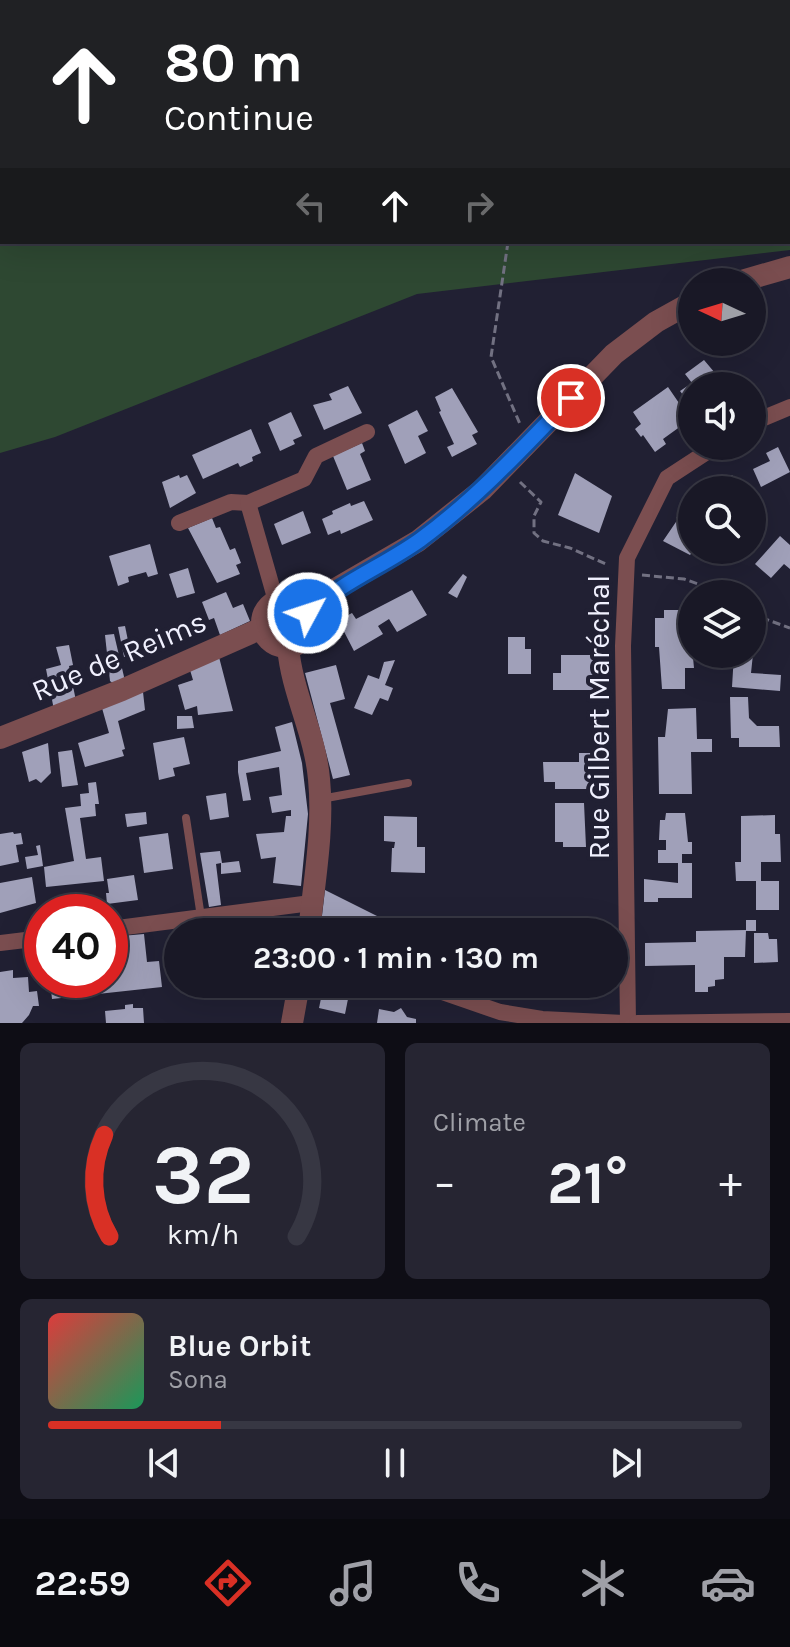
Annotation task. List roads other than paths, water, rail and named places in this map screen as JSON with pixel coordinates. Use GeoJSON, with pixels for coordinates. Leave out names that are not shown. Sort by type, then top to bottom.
{"type":"FeatureCollection","features":[{"type":"Feature","properties":{"kind":"street"},"geometry":{"type":"LineString","coordinates":[[766,274],[790,267]]}},
{"type":"Feature","properties":{"kind":"street"},"geometry":{"type":"LineString","coordinates":[[308,613],[332,591],[418,541],[482,490],[614,354],[656,322],[678,310]]}},
{"type":"Feature","properties":{"kind":"street"},"geometry":{"type":"LineString","coordinates":[[766,417],[790,407]]}},
{"type":"Feature","properties":{"kind":"street"},"geometry":{"type":"LineString","coordinates":[[179,523],[231,502],[248,503],[304,479],[316,456],[367,432]]}},
{"type":"Feature","properties":{"kind":"street","name":"Rue Gilbert Maréchal"},"geometry":{"type":"LineString","coordinates":[[626,1023],[623,646],[627,558],[667,478],[695,460]]}},
{"type":"Feature","properties":{"kind":"street"},"geometry":{"type":"LineString","coordinates":[[248,503],[276,601]]}},
{"type":"Feature","properties":{"kind":"street"},"geometry":{"type":"LineString","coordinates":[[291,599],[308,613],[310,628],[306,635],[302,641],[288,647],[271,643],[262,628],[263,615],[276,601],[291,599]]}},
{"type":"Feature","properties":{"kind":"street","name":"Rue de Reims"},"geometry":{"type":"LineString","coordinates":[[0,738],[110,695],[262,628]]}},
{"type":"Feature","properties":{"kind":"street"},"geometry":{"type":"LineString","coordinates":[[288,647],[291,673],[315,752],[320,799],[310,918]]}},
{"type":"Feature","properties":{"kind":"street"},"geometry":{"type":"LineString","coordinates":[[201,918],[311,903]]}},
{"type":"Feature","properties":{"kind":"street"},"geometry":{"type":"LineString","coordinates":[[128,927],[164,922]]}},
{"type":"Feature","properties":{"kind":"street"},"geometry":{"type":"LineString","coordinates":[[0,943],[24,940]]}},
{"type":"Feature","properties":{"kind":"street"},"geometry":{"type":"LineString","coordinates":[[292,1023],[296,998]]}},
{"type":"Feature","properties":{"kind":"street"},"geometry":{"type":"LineString","coordinates":[[460,998],[500,1012],[542,1019],[626,1023]]}},
{"type":"Feature","properties":{"kind":"street"},"geometry":{"type":"LineString","coordinates":[[637,1023],[790,1021]]}},
{"type":"Feature","properties":{"kind":"lane"},"geometry":{"type":"LineString","coordinates":[[320,799],[408,783]]}},
{"type":"Feature","properties":{"kind":"lane"},"geometry":{"type":"LineString","coordinates":[[186,818],[201,918]]}}]}
